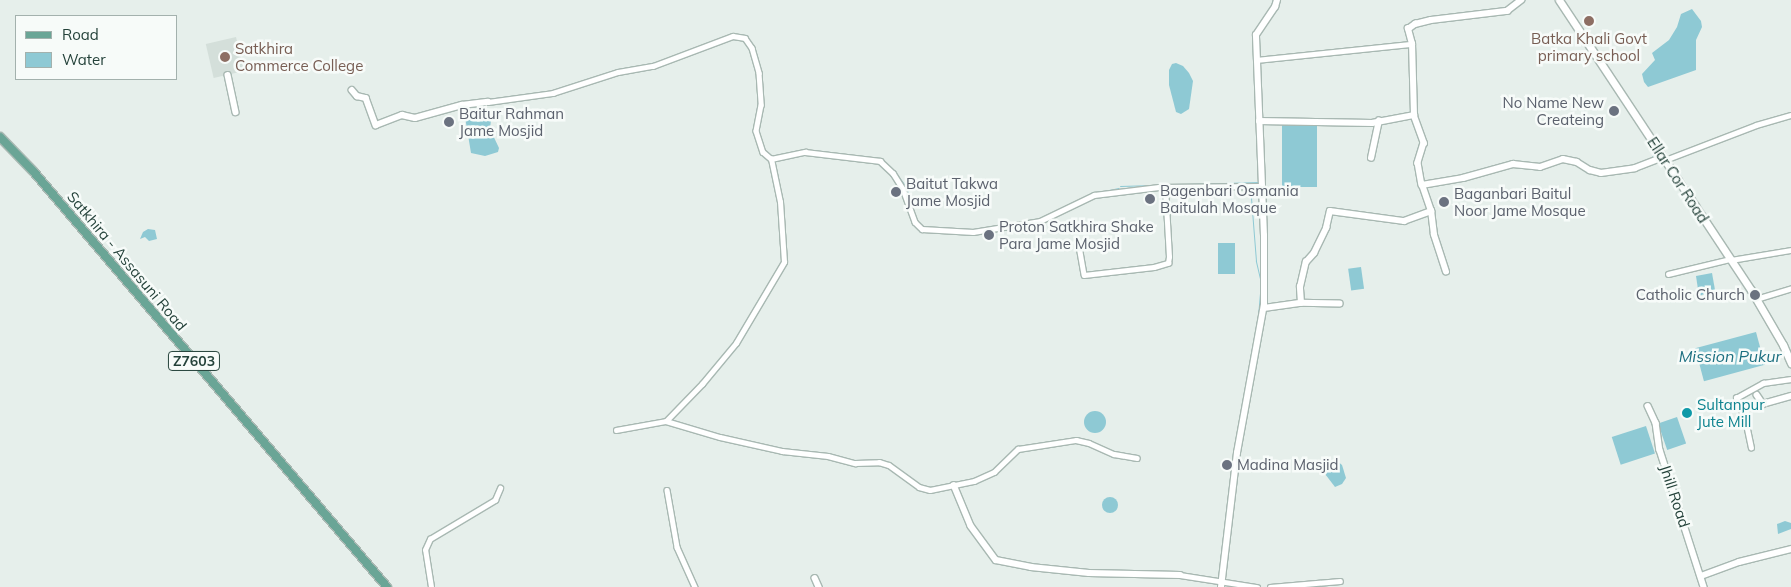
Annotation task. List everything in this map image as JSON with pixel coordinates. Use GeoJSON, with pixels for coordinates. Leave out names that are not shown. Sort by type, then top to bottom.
{"type":"FeatureCollection","features":[{"type":"Feature","properties":{"kind":"main road","name":"Ellar Cor Road"},"geometry":{"type":"LineString","coordinates":[[1559,0],[1756,299],[1783,345],[1791,363]]}},
{"type":"Feature","properties":{"kind":"main road","name":"Satkhira - Assasuni Road"},"geometry":{"type":"LineString","coordinates":[[0,137],[33,171],[387,587]]}},
{"type":"Feature","properties":{"kind":"street"},"geometry":{"type":"LineString","coordinates":[[1222,585],[1237,453],[1264,308],[1262,186],[1256,35],[1277,0]]}},
{"type":"Feature","properties":{"kind":"street"},"geometry":{"type":"LineString","coordinates":[[1446,272],[1434,234],[1431,211],[1422,185],[1418,163],[1424,143],[1414,115],[1412,44],[1408,29],[1415,24],[1463,15],[1507,11],[1521,0]]}},
{"type":"Feature","properties":{"kind":"street"},"geometry":{"type":"LineString","coordinates":[[352,90],[357,96],[366,98],[376,125],[402,115],[415,118],[462,105],[553,93],[618,72],[653,66],[733,36],[745,38],[752,48],[759,73],[761,105],[756,131],[763,152],[771,159],[780,202],[784,262],[736,343],[702,384],[666,421]]}},
{"type":"Feature","properties":{"kind":"street"},"geometry":{"type":"LineString","coordinates":[[1256,60],[1412,44]]}},
{"type":"Feature","properties":{"kind":"street"},"geometry":{"type":"LineString","coordinates":[[228,75],[236,112]]}},
{"type":"Feature","properties":{"kind":"street"},"geometry":{"type":"LineString","coordinates":[[1422,185],[1463,178],[1513,164],[1540,167],[1564,159],[1577,162],[1590,170],[1601,173],[1635,168],[1740,130],[1791,114]]}},
{"type":"Feature","properties":{"kind":"street"},"geometry":{"type":"LineString","coordinates":[[1259,121],[1372,123],[1414,115]]}},
{"type":"Feature","properties":{"kind":"street"},"geometry":{"type":"LineString","coordinates":[[1371,158],[1379,121]]}},
{"type":"Feature","properties":{"kind":"street"},"geometry":{"type":"LineString","coordinates":[[771,159],[804,152],[880,161],[893,173],[903,189],[915,222],[922,229],[949,232],[973,232],[1040,221],[1094,195],[1165,187],[1262,186]]}},
{"type":"Feature","properties":{"kind":"street"},"geometry":{"type":"LineString","coordinates":[[1079,246],[1084,275],[1154,267],[1168,263],[1165,187]]}},
{"type":"Feature","properties":{"kind":"street"},"geometry":{"type":"LineString","coordinates":[[1301,302],[1300,287],[1306,262],[1318,245],[1326,228],[1330,211],[1404,221],[1431,211]]}},
{"type":"Feature","properties":{"kind":"street"},"geometry":{"type":"LineString","coordinates":[[1668,274],[1731,260],[1791,250]]}},
{"type":"Feature","properties":{"kind":"street"},"geometry":{"type":"LineString","coordinates":[[1756,299],[1791,288]]}},
{"type":"Feature","properties":{"kind":"street"},"geometry":{"type":"LineString","coordinates":[[1264,308],[1301,302],[1340,304]]}},
{"type":"Feature","properties":{"kind":"street"},"geometry":{"type":"LineString","coordinates":[[1751,448],[1745,420],[1736,398],[1763,383],[1791,379]]}},
{"type":"Feature","properties":{"kind":"street"},"geometry":{"type":"LineString","coordinates":[[1757,395],[1763,404],[1791,396]]}},
{"type":"Feature","properties":{"kind":"street","name":"Jhill Road"},"geometry":{"type":"LineString","coordinates":[[1648,406],[1656,423],[1660,450],[1704,587]]}},
{"type":"Feature","properties":{"kind":"street"},"geometry":{"type":"LineString","coordinates":[[616,430],[666,421],[720,438],[782,451],[828,456],[855,463],[879,462],[888,465],[919,487],[930,490],[974,481],[994,472],[1018,449],[1076,440],[1089,443],[1114,454],[1137,458]]}},
{"type":"Feature","properties":{"kind":"street"},"geometry":{"type":"LineString","coordinates":[[954,485],[971,526],[996,560],[1031,567],[1089,573],[1180,575],[1222,585],[1257,587]]}},
{"type":"Feature","properties":{"kind":"street"},"geometry":{"type":"LineString","coordinates":[[431,587],[425,550],[430,539],[495,500],[500,488]]}},
{"type":"Feature","properties":{"kind":"street"},"geometry":{"type":"LineString","coordinates":[[667,490],[677,547],[695,587]]}},
{"type":"Feature","properties":{"kind":"street"},"geometry":{"type":"LineString","coordinates":[[1701,576],[1739,562],[1791,549]]}},
{"type":"Feature","properties":{"kind":"street"},"geometry":{"type":"LineString","coordinates":[[815,578],[819,587]]}},
{"type":"Feature","properties":{"kind":"street"},"geometry":{"type":"LineString","coordinates":[[1270,587],[1340,581]]}},
{"type":"Feature","properties":{"kind":"shaded area","name":"Satkhira Commerce College"},"geometry":{"type":"Polygon","coordinates":[[[236,37],[244,71],[214,78],[206,44],[236,37]]]}},
{"type":"Feature","properties":{"kind":"water"},"geometry":{"type":"Polygon","coordinates":[[[1692,9],[1701,21],[1702,27],[1696,40],[1696,70],[1648,87],[1644,82],[1642,74],[1655,60],[1652,53],[1669,40],[1677,27],[1681,14],[1692,9]]]}},
{"type":"Feature","properties":{"kind":"water"},"geometry":{"type":"Polygon","coordinates":[[[1176,63],[1183,66],[1193,81],[1189,109],[1181,114],[1176,112],[1169,85],[1169,70],[1172,64],[1176,63]]]}},
{"type":"Feature","properties":{"kind":"water"},"geometry":{"type":"Polygon","coordinates":[[[474,109],[491,120],[490,129],[499,148],[498,152],[485,156],[471,153],[465,117],[470,110],[474,109]]]}},
{"type":"Feature","properties":{"kind":"water"},"geometry":{"type":"Polygon","coordinates":[[[1282,123],[1317,123],[1317,187],[1282,187],[1282,123]]]}},
{"type":"Feature","properties":{"kind":"water"},"geometry":{"type":"Polygon","coordinates":[[[148,229],[155,230],[157,239],[149,241],[145,237],[140,239],[143,232],[148,229]]]}},
{"type":"Feature","properties":{"kind":"water"},"geometry":{"type":"Polygon","coordinates":[[[1218,243],[1235,243],[1235,274],[1218,274],[1218,243]]]}},
{"type":"Feature","properties":{"kind":"water"},"geometry":{"type":"Polygon","coordinates":[[[1361,267],[1364,289],[1351,291],[1348,269],[1361,267]]]}},
{"type":"Feature","properties":{"kind":"water"},"geometry":{"type":"Polygon","coordinates":[[[1712,273],[1715,290],[1699,296],[1696,276],[1712,273]]]}},
{"type":"Feature","properties":{"kind":"water","name":"Mission Pukur"},"geometry":{"type":"Polygon","coordinates":[[[1756,332],[1765,365],[1704,381],[1695,348],[1756,332]]]}},
{"type":"Feature","properties":{"kind":"water"},"geometry":{"type":"Polygon","coordinates":[[[1095,411],[1103,414],[1106,422],[1103,430],[1095,433],[1087,430],[1084,422],[1087,414],[1095,411]]]}},
{"type":"Feature","properties":{"kind":"water"},"geometry":{"type":"Polygon","coordinates":[[[1677,417],[1686,443],[1667,450],[1658,424],[1677,417]]]}},
{"type":"Feature","properties":{"kind":"water"},"geometry":{"type":"Polygon","coordinates":[[[1646,426],[1655,454],[1621,465],[1612,437],[1646,426]]]}},
{"type":"Feature","properties":{"kind":"water"},"geometry":{"type":"Polygon","coordinates":[[[1336,460],[1342,465],[1346,478],[1342,484],[1335,487],[1322,470],[1328,463],[1336,460]]]}},
{"type":"Feature","properties":{"kind":"water"},"geometry":{"type":"Polygon","coordinates":[[[1107,497],[1113,497],[1118,502],[1116,511],[1107,513],[1102,508],[1102,502],[1107,497]]]}},
{"type":"Feature","properties":{"kind":"water"},"geometry":{"type":"Polygon","coordinates":[[[1785,521],[1791,523],[1791,529],[1778,534],[1777,524],[1785,521]]]}},
{"type":"Feature","properties":{"kind":"waterway"},"geometry":{"type":"LineString","coordinates":[[1685,150],[1738,130]]}},
{"type":"Feature","properties":{"kind":"waterway"},"geometry":{"type":"LineString","coordinates":[[1649,160],[1656,152]]}},
{"type":"Feature","properties":{"kind":"waterway"},"geometry":{"type":"LineString","coordinates":[[898,176],[907,188],[909,199]]}},
{"type":"Feature","properties":{"kind":"waterway"},"geometry":{"type":"LineString","coordinates":[[1120,186],[1259,182]]}},
{"type":"Feature","properties":{"kind":"waterway"},"geometry":{"type":"LineString","coordinates":[[1095,193],[1118,188]]}},
{"type":"Feature","properties":{"kind":"waterway"},"geometry":{"type":"LineString","coordinates":[[1240,421],[1258,316],[1261,283],[1256,261],[1251,197]]}},
{"type":"Feature","properties":{"kind":"waterway"},"geometry":{"type":"LineString","coordinates":[[1061,209],[1073,203]]}},
{"type":"Feature","properties":{"kind":"waterway"},"geometry":{"type":"LineString","coordinates":[[1050,214],[1057,210]]}},
{"type":"Feature","properties":{"kind":"waterway"},"geometry":{"type":"LineString","coordinates":[[1033,220],[1044,217]]}},
{"type":"Feature","properties":{"kind":"waterway"},"geometry":{"type":"LineString","coordinates":[[1070,439],[1078,438],[1104,447]]}},
{"type":"Feature","properties":{"kind":"waterway"},"geometry":{"type":"LineString","coordinates":[[1107,449],[1120,453]]}},
{"type":"Feature","properties":{"kind":"waterway"},"geometry":{"type":"LineString","coordinates":[[1129,454],[1136,455]]}},
{"type":"Feature","properties":{"kind":"place","name":"Batka Khali Govt primary school"},"geometry":{"type":"Point","coordinates":[1589,21]}},
{"type":"Feature","properties":{"kind":"place","name":"Satkhira Commerce College"},"geometry":{"type":"Point","coordinates":[225,57]}},
{"type":"Feature","properties":{"kind":"place","name":"No Name New Createing"},"geometry":{"type":"Point","coordinates":[1614,111]}},
{"type":"Feature","properties":{"kind":"place","name":"Baitur Rahman Jame Mosjid"},"geometry":{"type":"Point","coordinates":[449,122]}},
{"type":"Feature","properties":{"kind":"place","name":"Baitut Takwa Jame Mosjid"},"geometry":{"type":"Point","coordinates":[896,192]}},
{"type":"Feature","properties":{"kind":"place","name":"Bagenbari Osmania Baitulah Mosque"},"geometry":{"type":"Point","coordinates":[1150,199]}},
{"type":"Feature","properties":{"kind":"place","name":"Baganbari Baitul Noor Jame Mosque"},"geometry":{"type":"Point","coordinates":[1444,202]}},
{"type":"Feature","properties":{"kind":"place","name":"Proton Satkhira Shake Para Jame Mosjid"},"geometry":{"type":"Point","coordinates":[989,235]}},
{"type":"Feature","properties":{"kind":"place","name":"Catholic Church"},"geometry":{"type":"Point","coordinates":[1755,295]}},
{"type":"Feature","properties":{"kind":"place","name":"Sultanpur Jute Mill"},"geometry":{"type":"Point","coordinates":[1687,413]}},
{"type":"Feature","properties":{"kind":"place","name":"Madina Masjid"},"geometry":{"type":"Point","coordinates":[1227,465]}}]}
